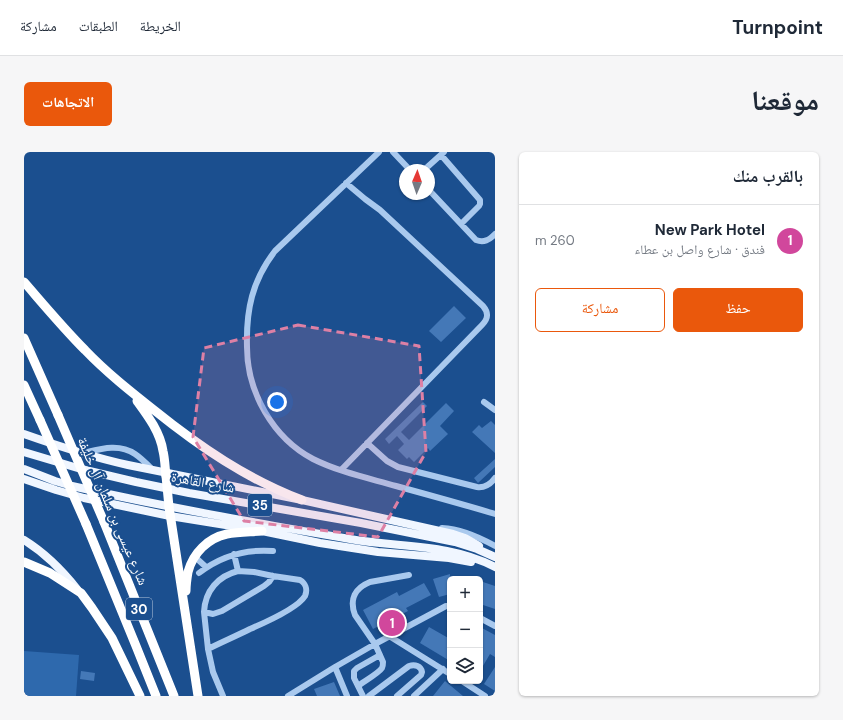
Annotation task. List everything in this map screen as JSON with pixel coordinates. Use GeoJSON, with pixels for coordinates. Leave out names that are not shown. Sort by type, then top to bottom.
{"type":"FeatureCollection","features":[{"type":"Feature","properties":{"kind":"highway"},"geometry":{"type":"LineString","coordinates":[[24,282],[84,350],[132,393],[180,431],[219,458],[259,482],[302,500]]}},
{"type":"Feature","properties":{"kind":"highway","name":"شارع عيسى بن سلمان آل خليفة"},"geometry":{"type":"LineString","coordinates":[[24,338],[104,522],[174,696]]}},
{"type":"Feature","properties":{"kind":"highway","name":"30"},"geometry":{"type":"LineString","coordinates":[[24,385],[86,524],[156,696]]}},
{"type":"Feature","properties":{"kind":"highway"},"geometry":{"type":"LineString","coordinates":[[132,393],[153,423],[163,450],[170,511],[198,696]]}},
{"type":"Feature","properties":{"kind":"highway"},"geometry":{"type":"LineString","coordinates":[[184,606],[188,571],[195,557],[205,545],[218,537],[233,533],[262,531]]}},
{"type":"Feature","properties":{"kind":"highway"},"geometry":{"type":"LineString","coordinates":[[24,562],[50,573],[80,593],[112,638],[140,696]]}},
{"type":"Feature","properties":{"kind":"main road"},"geometry":{"type":"LineString","coordinates":[[24,434],[82,453],[166,474],[302,500],[432,529],[466,538],[487,553]]}},
{"type":"Feature","properties":{"kind":"main road","name":"شارع القاهرة"},"geometry":{"type":"LineString","coordinates":[[24,452],[103,475],[455,542],[495,557]]}},
{"type":"Feature","properties":{"kind":"main road","name":"شارع القاهرة"},"geometry":{"type":"LineString","coordinates":[[24,470],[72,486],[224,517],[362,541],[424,546],[448,551],[485,562],[495,569]]}},
{"type":"Feature","properties":{"kind":"main road","name":"شارع القاهرة"},"geometry":{"type":"LineString","coordinates":[[24,479],[84,498],[170,511],[320,543],[378,552],[449,558],[495,569]]}},
{"type":"Feature","properties":{"kind":"main road"},"geometry":{"type":"LineString","coordinates":[[24,540],[52,561],[80,593]]}},
{"type":"Feature","properties":{"kind":"street"},"geometry":{"type":"LineString","coordinates":[[379,152],[280,246],[268,260],[258,278],[249,310],[247,337],[248,362],[253,387],[264,410],[279,431],[299,450],[313,459],[341,470],[495,514]]}},
{"type":"Feature","properties":{"kind":"street"},"geometry":{"type":"LineString","coordinates":[[393,152],[404,164]]}},
{"type":"Feature","properties":{"kind":"street"},"geometry":{"type":"LineString","coordinates":[[431,164],[442,154],[480,200],[481,203],[479,206],[461,224]]}},
{"type":"Feature","properties":{"kind":"street"},"geometry":{"type":"LineString","coordinates":[[341,470],[485,322],[487,318],[486,310],[483,306],[380,210],[365,200],[346,183]]}},
{"type":"Feature","properties":{"kind":"street"},"geometry":{"type":"LineString","coordinates":[[435,196],[473,238],[481,241],[487,241],[494,236]]}},
{"type":"Feature","properties":{"kind":"street"},"geometry":{"type":"LineString","coordinates":[[484,402],[495,410]]}},
{"type":"Feature","properties":{"kind":"street"},"geometry":{"type":"LineString","coordinates":[[367,443],[387,461],[403,468],[482,488],[492,482],[495,478]]}},
{"type":"Feature","properties":{"kind":"street"},"geometry":{"type":"LineString","coordinates":[[82,453],[108,448],[129,451],[138,456],[153,470]]}},
{"type":"Feature","properties":{"kind":"street"},"geometry":{"type":"LineString","coordinates":[[432,529],[443,528],[454,530],[473,536],[495,546]]}},
{"type":"Feature","properties":{"kind":"street"},"geometry":{"type":"LineString","coordinates":[[199,572],[220,559],[234,554],[254,550],[274,551]]}},
{"type":"Feature","properties":{"kind":"street"},"geometry":{"type":"LineString","coordinates":[[234,554],[238,571]]}},
{"type":"Feature","properties":{"kind":"street"},"geometry":{"type":"LineString","coordinates":[[195,557],[206,567]]}},
{"type":"Feature","properties":{"kind":"street"},"geometry":{"type":"LineString","coordinates":[[208,649],[282,614],[305,595],[306,588],[303,582],[300,580],[254,572],[238,571],[227,575],[218,581],[214,586],[207,596],[204,612],[208,649],[213,672],[223,696]]}},
{"type":"Feature","properties":{"kind":"street"},"geometry":{"type":"LineString","coordinates":[[358,686],[381,669],[383,662],[375,644],[355,614],[352,603],[353,597],[360,587],[370,582],[409,575]]}},
{"type":"Feature","properties":{"kind":"street"},"geometry":{"type":"LineString","coordinates":[[204,612],[213,614],[222,611],[264,586],[273,576]]}},
{"type":"Feature","properties":{"kind":"street"},"geometry":{"type":"LineString","coordinates":[[288,696],[375,644],[447,606]]}},
{"type":"Feature","properties":{"kind":"street"},"geometry":{"type":"LineString","coordinates":[[483,620],[495,626]]}},
{"type":"Feature","properties":{"kind":"street"},"geometry":{"type":"LineString","coordinates":[[390,636],[447,672]]}},
{"type":"Feature","properties":{"kind":"street"},"geometry":{"type":"LineString","coordinates":[[363,696],[354,676],[354,671],[380,655]]}},
{"type":"Feature","properties":{"kind":"street"},"geometry":{"type":"LineString","coordinates":[[369,696],[409,666],[414,665],[420,668],[422,672],[421,675],[397,696]]}},
{"type":"Feature","properties":{"kind":"street"},"geometry":{"type":"LineString","coordinates":[[335,667],[347,696]]}},
{"type":"Feature","properties":{"kind":"street"},"geometry":{"type":"LineString","coordinates":[[414,696],[443,669]]}},
{"type":"Feature","properties":{"kind":"street"},"geometry":{"type":"LineString","coordinates":[[467,684],[485,696]]}},
{"type":"Feature","properties":{"kind":"highlighted area"},"geometry":{"type":"Polygon","coordinates":[[[298,325],[419,346],[426,452],[378,537],[244,521],[193,437],[204,348],[298,325]]]}},
{"type":"Feature","properties":{"kind":"shaded area"},"geometry":{"type":"Polygon","coordinates":[[[24,651],[79,655],[76,696],[24,696],[24,651]]]}},
{"type":"Feature","properties":{"kind":"building"},"geometry":{"type":"Polygon","coordinates":[[[454,306],[466,318],[441,342],[429,331],[454,306]]]}},
{"type":"Feature","properties":{"kind":"building"},"geometry":{"type":"Polygon","coordinates":[[[423,402],[427,406],[401,432],[409,440],[446,403],[454,411],[440,426],[448,434],[430,451],[428,448],[414,462],[409,457],[407,459],[398,450],[404,444],[397,436],[389,444],[385,439],[423,402]]]}},
{"type":"Feature","properties":{"kind":"building"},"geometry":{"type":"Polygon","coordinates":[[[491,421],[495,425],[495,453],[472,432],[479,425],[482,428],[491,421]]]}},
{"type":"Feature","properties":{"kind":"building"},"geometry":{"type":"Polygon","coordinates":[[[495,459],[495,467],[478,483],[474,478],[495,459]]]}},
{"type":"Feature","properties":{"kind":"building"},"geometry":{"type":"Polygon","coordinates":[[[450,574],[450,576],[447,576],[447,595],[439,597],[433,579],[450,574]]]}},
{"type":"Feature","properties":{"kind":"building"},"geometry":{"type":"Polygon","coordinates":[[[483,582],[495,586],[495,609],[483,605],[483,582]]]}},
{"type":"Feature","properties":{"kind":"building"},"geometry":{"type":"Polygon","coordinates":[[[424,583],[431,595],[406,608],[408,611],[373,629],[363,610],[397,592],[399,596],[424,583]]]}},
{"type":"Feature","properties":{"kind":"building"},"geometry":{"type":"Polygon","coordinates":[[[429,627],[447,637],[447,659],[420,643],[429,627]]]}},
{"type":"Feature","properties":{"kind":"building"},"geometry":{"type":"Polygon","coordinates":[[[483,629],[495,635],[495,657],[490,654],[483,666],[483,629]]]}},
{"type":"Feature","properties":{"kind":"building"},"geometry":{"type":"Polygon","coordinates":[[[495,667],[495,691],[484,684],[495,667]]]}},
{"type":"Feature","properties":{"kind":"building"},"geometry":{"type":"Polygon","coordinates":[[[81,671],[95,673],[94,681],[80,679],[81,671]]]}},
{"type":"Feature","properties":{"kind":"building"},"geometry":{"type":"Polygon","coordinates":[[[445,681],[463,696],[433,696],[445,681]]]}},
{"type":"Feature","properties":{"kind":"building"},"geometry":{"type":"Polygon","coordinates":[[[334,682],[340,696],[317,696],[314,689],[334,682]]]}},
{"type":"Feature","properties":{"kind":"place","name":"New Park Hotel"},"geometry":{"type":"Point","coordinates":[392,623]}}]}
